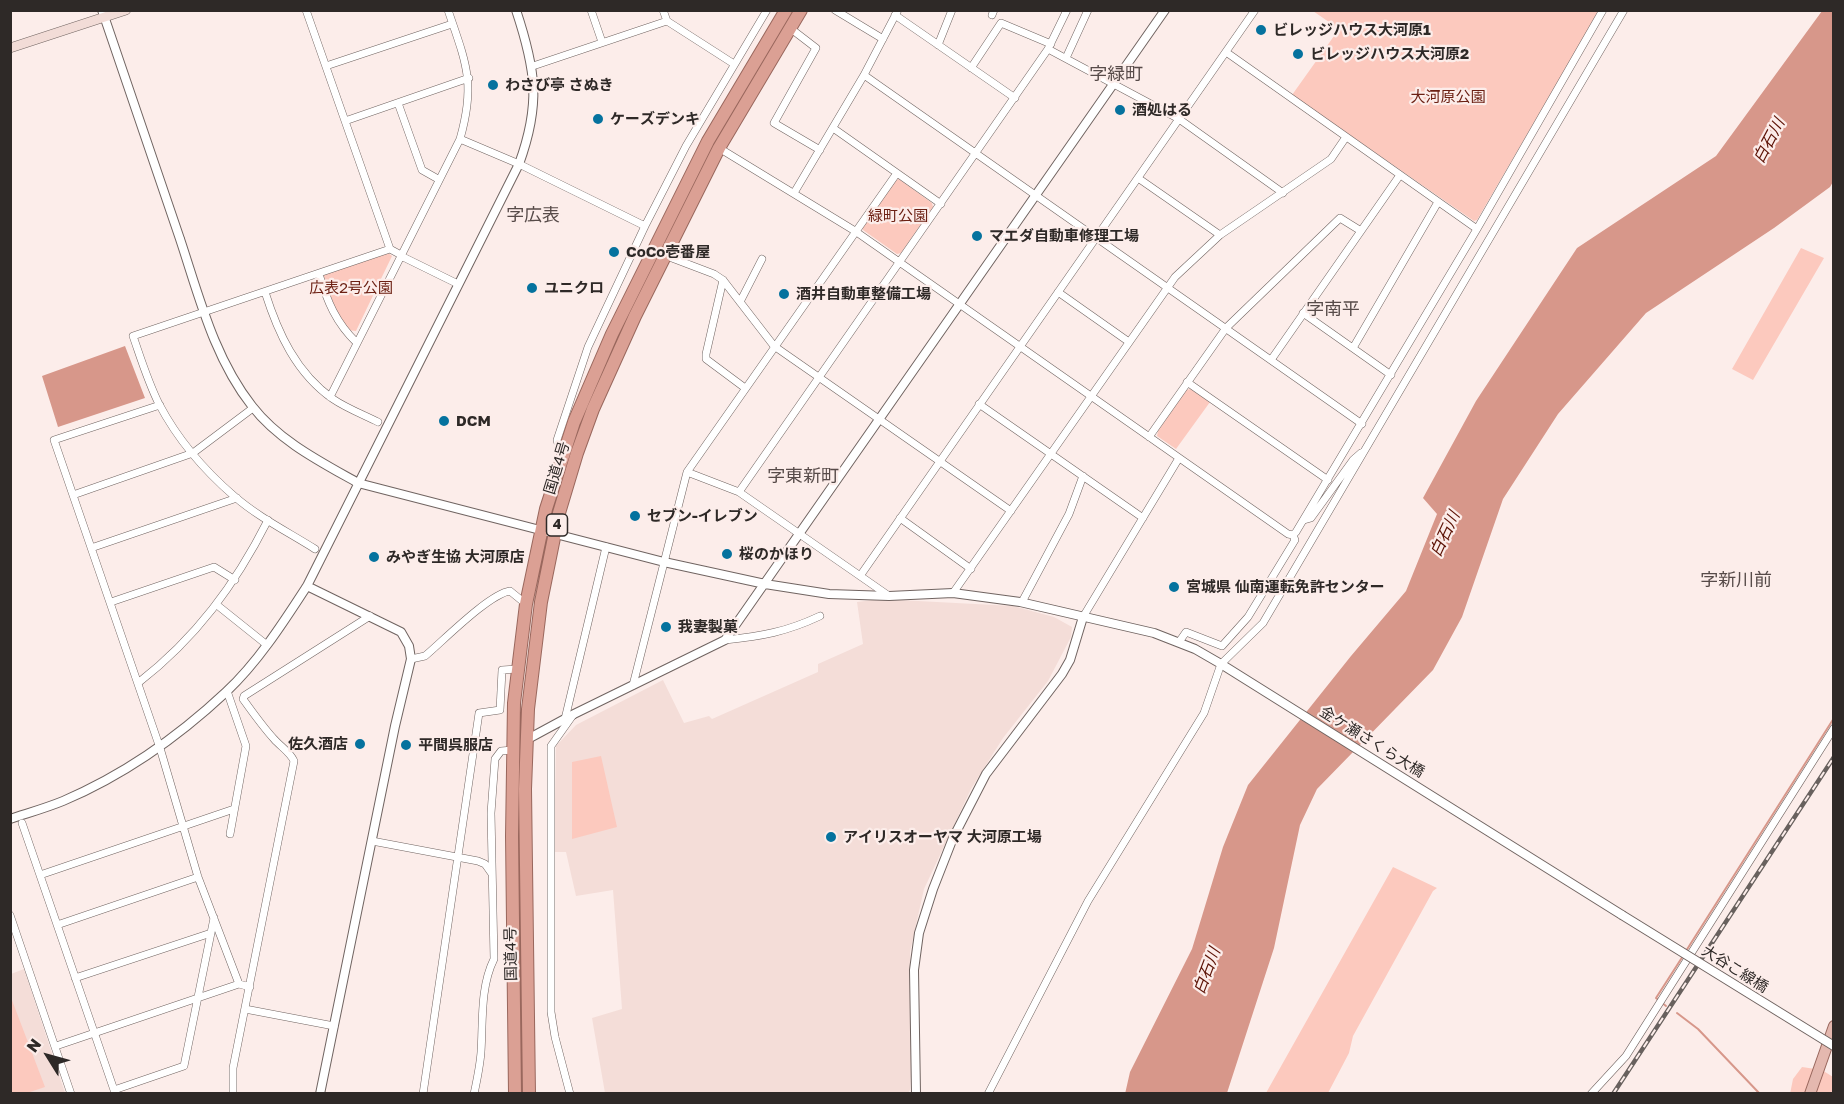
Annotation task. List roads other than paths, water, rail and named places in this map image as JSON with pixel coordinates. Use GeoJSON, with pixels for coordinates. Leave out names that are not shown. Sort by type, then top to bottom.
{"type":"FeatureCollection","features":[{"type":"Feature","properties":{"kind":"highway","name":"国道4号"},"geometry":{"type":"LineString","coordinates":[[514,1094],[513,750],[517,669],[526,604],[541,531],[562,457],[588,388],[708,141],[786,10]]}},
{"type":"Feature","properties":{"kind":"highway","name":"国道4号"},"geometry":{"type":"LineString","coordinates":[[529,1094],[525,858],[526,740],[533,652],[555,534],[577,453],[612,364],[719,148],[801,10]]}},
{"type":"Feature","properties":{"kind":"main road"},"geometry":{"type":"LineString","coordinates":[[10,48],[103,14],[126,10]]}},
{"type":"Feature","properties":{"kind":"main road"},"geometry":{"type":"LineString","coordinates":[[1810,1094],[1833,1026]]}},
{"type":"Feature","properties":{"kind":"street"},"geometry":{"type":"LineString","coordinates":[[306,10],[390,249],[458,284]]}},
{"type":"Feature","properties":{"kind":"street"},"geometry":{"type":"LineString","coordinates":[[330,397],[438,178],[460,139],[466,118],[469,78],[466,62],[447,10]]}},
{"type":"Feature","properties":{"kind":"street"},"geometry":{"type":"LineString","coordinates":[[10,819],[62,802],[115,776],[160,748],[227,691],[267,645],[307,586],[519,164],[527,142],[534,96],[532,66],[516,10]]}},
{"type":"Feature","properties":{"kind":"street"},"geometry":{"type":"LineString","coordinates":[[591,10],[602,42]]}},
{"type":"Feature","properties":{"kind":"street"},"geometry":{"type":"LineString","coordinates":[[663,10],[667,21],[734,64]]}},
{"type":"Feature","properties":{"kind":"street"},"geometry":{"type":"LineString","coordinates":[[562,457],[557,440],[588,347],[686,146],[767,10]]}},
{"type":"Feature","properties":{"kind":"street"},"geometry":{"type":"LineString","coordinates":[[835,10],[883,39]]}},
{"type":"Feature","properties":{"kind":"street"},"geometry":{"type":"LineString","coordinates":[[938,45],[952,10]]}},
{"type":"Feature","properties":{"kind":"street"},"geometry":{"type":"LineString","coordinates":[[739,492],[1015,98],[1050,46],[1067,10]]}},
{"type":"Feature","properties":{"kind":"street"},"geometry":{"type":"LineString","coordinates":[[1066,58],[1089,10]]}},
{"type":"Feature","properties":{"kind":"street"},"geometry":{"type":"LineString","coordinates":[[725,640],[1165,10]]}},
{"type":"Feature","properties":{"kind":"street"},"geometry":{"type":"LineString","coordinates":[[860,576],[1255,10]]}},
{"type":"Feature","properties":{"kind":"street"},"geometry":{"type":"LineString","coordinates":[[1293,535],[1391,375],[1603,10]]}},
{"type":"Feature","properties":{"kind":"street"},"geometry":{"type":"LineString","coordinates":[[988,1094],[1088,901],[1204,713],[1221,664],[1263,623],[1624,10]]}},
{"type":"Feature","properties":{"kind":"street"},"geometry":{"type":"LineString","coordinates":[[794,193],[864,75],[896,13],[1015,98]]}},
{"type":"Feature","properties":{"kind":"street","name":"金ケ瀬さくら大橋"},"geometry":{"type":"LineString","coordinates":[[103,14],[225,365],[253,408],[281,435],[313,458],[358,483],[664,562],[765,584],[829,594],[889,596],[953,593],[1022,602],[1154,633],[1179,642],[1233,671],[1622,915]]}},
{"type":"Feature","properties":{"kind":"street"},"geometry":{"type":"LineString","coordinates":[[532,66],[667,21]]}},
{"type":"Feature","properties":{"kind":"street"},"geometry":{"type":"LineString","coordinates":[[971,68],[1001,23],[1050,46],[1066,58],[1179,119],[1283,193]]}},
{"type":"Feature","properties":{"kind":"street"},"geometry":{"type":"LineString","coordinates":[[326,66],[452,24]]}},
{"type":"Feature","properties":{"kind":"street"},"geometry":{"type":"LineString","coordinates":[[790,28],[816,48],[774,123],[820,150]]}},
{"type":"Feature","properties":{"kind":"street"},"geometry":{"type":"LineString","coordinates":[[1226,52],[1477,229]]}},
{"type":"Feature","properties":{"kind":"street"},"geometry":{"type":"LineString","coordinates":[[864,75],[1362,424]]}},
{"type":"Feature","properties":{"kind":"street"},"geometry":{"type":"LineString","coordinates":[[345,121],[469,78]]}},
{"type":"Feature","properties":{"kind":"street"},"geometry":{"type":"LineString","coordinates":[[398,103],[422,170],[438,178]]}},
{"type":"Feature","properties":{"kind":"street"},"geometry":{"type":"LineString","coordinates":[[833,128],[941,204]]}},
{"type":"Feature","properties":{"kind":"street"},"geometry":{"type":"LineString","coordinates":[[953,593],[1175,277],[1220,235],[1331,159],[1346,137]]}},
{"type":"Feature","properties":{"kind":"street"},"geometry":{"type":"LineString","coordinates":[[460,139],[519,164],[645,226]]}},
{"type":"Feature","properties":{"kind":"street"},"geometry":{"type":"LineString","coordinates":[[719,148],[855,231],[1288,534],[1293,535]]}},
{"type":"Feature","properties":{"kind":"street"},"geometry":{"type":"LineString","coordinates":[[633,685],[687,472],[897,172]]}},
{"type":"Feature","properties":{"kind":"street"},"geometry":{"type":"LineString","coordinates":[[1271,360],[1400,175]]}},
{"type":"Feature","properties":{"kind":"street"},"geometry":{"type":"LineString","coordinates":[[1138,178],[1220,235]]}},
{"type":"Feature","properties":{"kind":"street"},"geometry":{"type":"LineString","coordinates":[[1353,348],[1438,202]]}},
{"type":"Feature","properties":{"kind":"street"},"geometry":{"type":"LineString","coordinates":[[1149,437],[1226,328],[1340,218],[1361,231]]}},
{"type":"Feature","properties":{"kind":"street"},"geometry":{"type":"LineString","coordinates":[[315,549],[237,498],[193,453],[160,405],[133,336],[390,249]]}},
{"type":"Feature","properties":{"kind":"street"},"geometry":{"type":"LineString","coordinates":[[664,255],[714,274],[723,280],[774,346],[1011,511]]}},
{"type":"Feature","properties":{"kind":"street"},"geometry":{"type":"LineString","coordinates":[[740,302],[762,259]]}},
{"type":"Feature","properties":{"kind":"street"},"geometry":{"type":"LineString","coordinates":[[319,274],[336,319],[357,343]]}},
{"type":"Feature","properties":{"kind":"street"},"geometry":{"type":"LineString","coordinates":[[723,280],[706,359],[745,388]]}},
{"type":"Feature","properties":{"kind":"street"},"geometry":{"type":"LineString","coordinates":[[265,292],[275,324],[289,352],[309,377],[330,397],[378,422]]}},
{"type":"Feature","properties":{"kind":"street"},"geometry":{"type":"LineString","coordinates":[[1058,292],[1130,342]]}},
{"type":"Feature","properties":{"kind":"street"},"geometry":{"type":"LineString","coordinates":[[1303,313],[1391,375]]}},
{"type":"Feature","properties":{"kind":"street"},"geometry":{"type":"LineString","coordinates":[[1187,382],[1328,480]]}},
{"type":"Feature","properties":{"kind":"street"},"geometry":{"type":"LineString","coordinates":[[979,404],[1143,518]]}},
{"type":"Feature","properties":{"kind":"street"},"geometry":{"type":"LineString","coordinates":[[160,405],[54,440],[160,748],[198,877],[239,984]]}},
{"type":"Feature","properties":{"kind":"street"},"geometry":{"type":"LineString","coordinates":[[73,495],[193,453],[253,408]]}},
{"type":"Feature","properties":{"kind":"street"},"geometry":{"type":"LineString","coordinates":[[1304,520],[1311,518],[1353,460],[1367,447]]}},
{"type":"Feature","properties":{"kind":"street"},"geometry":{"type":"LineString","coordinates":[[916,1094],[914,970],[919,933],[933,888],[953,838],[986,774],[1062,674],[1070,660],[1083,617],[1179,458]]}},
{"type":"Feature","properties":{"kind":"street"},"geometry":{"type":"LineString","coordinates":[[687,472],[739,492],[889,596]]}},
{"type":"Feature","properties":{"kind":"street"},"geometry":{"type":"LineString","coordinates":[[1022,602],[1069,514],[1083,476]]}},
{"type":"Feature","properties":{"kind":"street"},"geometry":{"type":"LineString","coordinates":[[91,548],[237,498]]}},
{"type":"Feature","properties":{"kind":"street"},"geometry":{"type":"LineString","coordinates":[[900,518],[971,569]]}},
{"type":"Feature","properties":{"kind":"street"},"geometry":{"type":"LineString","coordinates":[[138,684],[182,646],[217,605],[235,580],[268,520]]}},
{"type":"Feature","properties":{"kind":"street"},"geometry":{"type":"LineString","coordinates":[[1179,642],[1186,632],[1222,646],[1248,618],[1295,540],[1293,535]]}},
{"type":"Feature","properties":{"kind":"street"},"geometry":{"type":"LineString","coordinates":[[565,719],[606,547]]}},
{"type":"Feature","properties":{"kind":"street"},"geometry":{"type":"LineString","coordinates":[[111,602],[214,567],[235,580]]}},
{"type":"Feature","properties":{"kind":"street"},"geometry":{"type":"LineString","coordinates":[[307,586],[401,632],[409,646],[411,659],[395,726],[320,1094]]}},
{"type":"Feature","properties":{"kind":"street"},"geometry":{"type":"LineString","coordinates":[[411,659],[425,656],[503,592],[510,591],[526,604]]}},
{"type":"Feature","properties":{"kind":"street"},"geometry":{"type":"LineString","coordinates":[[217,605],[267,645]]}},
{"type":"Feature","properties":{"kind":"street"},"geometry":{"type":"LineString","coordinates":[[232,704],[370,616]]}},
{"type":"Feature","properties":{"kind":"street"},"geometry":{"type":"LineString","coordinates":[[526,740],[725,640],[771,635],[797,627],[820,616]]}},
{"type":"Feature","properties":{"kind":"street"},"geometry":{"type":"LineString","coordinates":[[423,1094],[479,713],[500,710],[502,670],[517,669]]}},
{"type":"Feature","properties":{"kind":"street"},"geometry":{"type":"LineString","coordinates":[[227,691],[246,746],[230,834]]}},
{"type":"Feature","properties":{"kind":"street"},"geometry":{"type":"LineString","coordinates":[[233,1094],[233,1068],[294,761],[292,756],[275,741],[243,699]]}},
{"type":"Feature","properties":{"kind":"street"},"geometry":{"type":"LineString","coordinates":[[570,1094],[551,1012],[551,746],[574,714]]}},
{"type":"Feature","properties":{"kind":"street"},"geometry":{"type":"LineString","coordinates":[[1591,1094],[1626,1056],[1833,728]]}},
{"type":"Feature","properties":{"kind":"street"},"geometry":{"type":"LineString","coordinates":[[474,1094],[481,1054],[483,1008],[489,969],[494,959],[491,813],[495,759],[501,751],[513,750]]}},
{"type":"Feature","properties":{"kind":"street"},"geometry":{"type":"LineString","coordinates":[[40,875],[234,809]]}},
{"type":"Feature","properties":{"kind":"street"},"geometry":{"type":"LineString","coordinates":[[22,823],[114,1090],[184,1066],[214,918]]}},
{"type":"Feature","properties":{"kind":"street"},"geometry":{"type":"LineString","coordinates":[[372,840],[478,861],[484,864],[492,874]]}},
{"type":"Feature","properties":{"kind":"street"},"geometry":{"type":"LineString","coordinates":[[57,925],[198,877]]}},
{"type":"Feature","properties":{"kind":"street"},"geometry":{"type":"LineString","coordinates":[[10,915],[71,1094]]}},
{"type":"Feature","properties":{"kind":"street","name":"大谷こ線橋"},"geometry":{"type":"LineString","coordinates":[[1622,915],[1833,1046]]}},
{"type":"Feature","properties":{"kind":"street"},"geometry":{"type":"LineString","coordinates":[[75,978],[211,933]]}},
{"type":"Feature","properties":{"kind":"street"},"geometry":{"type":"LineString","coordinates":[[56,1046],[239,984],[250,987]]}},
{"type":"Feature","properties":{"kind":"street"},"geometry":{"type":"LineString","coordinates":[[245,1009],[334,1026]]}},
{"type":"Feature","properties":{"kind":"water","name":"白石川"},"geometry":{"type":"Polygon","coordinates":[[[1822,11],[1833,11],[1834,180],[1830,187],[1774,228],[1646,313],[1558,414],[1503,499],[1462,617],[1433,670],[1317,789],[1300,825],[1274,948],[1227,1093],[1125,1094],[1130,1072],[1192,949],[1223,847],[1248,785],[1406,591],[1437,514],[1423,498],[1476,401],[1577,248],[1716,156],[1822,11]]]}},
{"type":"Feature","properties":{"kind":"water"},"geometry":{"type":"Polygon","coordinates":[[[125,346],[145,398],[58,427],[42,376],[125,346]]]}},
{"type":"Feature","properties":{"kind":"waterway"},"geometry":{"type":"LineString","coordinates":[[1686,951],[1834,718]]}},
{"type":"Feature","properties":{"kind":"waterway"},"geometry":{"type":"LineString","coordinates":[[1666,1006],[1656,998],[1683,956]]}},
{"type":"Feature","properties":{"kind":"waterway"},"geometry":{"type":"LineString","coordinates":[[1677,1013],[1698,1029],[1760,1094]]}},
{"type":"Feature","properties":{"kind":"railway"},"geometry":{"type":"LineString","coordinates":[[1613,1094],[1834,757]]}},
{"type":"Feature","properties":{"kind":"place","name":"ビレッジハウス大河原1"},"geometry":{"type":"Point","coordinates":[1261,30]}},
{"type":"Feature","properties":{"kind":"place","name":"ビレッジハウス大河原2"},"geometry":{"type":"Point","coordinates":[1298,54]}},
{"type":"Feature","properties":{"kind":"place","name":"わさび亭 さぬき"},"geometry":{"type":"Point","coordinates":[493,85]}},
{"type":"Feature","properties":{"kind":"place","name":"酒処はる"},"geometry":{"type":"Point","coordinates":[1120,110]}},
{"type":"Feature","properties":{"kind":"place","name":"ケーズデンキ"},"geometry":{"type":"Point","coordinates":[598,119]}},
{"type":"Feature","properties":{"kind":"place","name":"マエダ自動車修理工場"},"geometry":{"type":"Point","coordinates":[977,236]}},
{"type":"Feature","properties":{"kind":"place","name":"CoCo壱番屋"},"geometry":{"type":"Point","coordinates":[614,252]}},
{"type":"Feature","properties":{"kind":"place","name":"ユニクロ"},"geometry":{"type":"Point","coordinates":[532,288]}},
{"type":"Feature","properties":{"kind":"place","name":"酒井自動車整備工場"},"geometry":{"type":"Point","coordinates":[784,294]}},
{"type":"Feature","properties":{"kind":"place","name":"DCM"},"geometry":{"type":"Point","coordinates":[444,421]}},
{"type":"Feature","properties":{"kind":"place","name":"セブン-イレブン"},"geometry":{"type":"Point","coordinates":[635,516]}},
{"type":"Feature","properties":{"kind":"place","name":"桜のかほり"},"geometry":{"type":"Point","coordinates":[727,554]}},
{"type":"Feature","properties":{"kind":"place","name":"みやぎ生協 大河原店"},"geometry":{"type":"Point","coordinates":[374,557]}},
{"type":"Feature","properties":{"kind":"place","name":"宮城県 仙南運転免許センター"},"geometry":{"type":"Point","coordinates":[1174,587]}},
{"type":"Feature","properties":{"kind":"place","name":"我妻製菓"},"geometry":{"type":"Point","coordinates":[666,627]}},
{"type":"Feature","properties":{"kind":"place","name":"佐久酒店"},"geometry":{"type":"Point","coordinates":[360,744]}},
{"type":"Feature","properties":{"kind":"place","name":"平間呉服店"},"geometry":{"type":"Point","coordinates":[406,745]}},
{"type":"Feature","properties":{"kind":"place","name":"アイリスオーヤマ 大河原工場"},"geometry":{"type":"Point","coordinates":[831,837]}},
{"type":"Feature","properties":{"kind":"district","name":"字緑町"},"geometry":{"type":"Point","coordinates":[1116,74]}},
{"type":"Feature","properties":{"kind":"district","name":"字広表"},"geometry":{"type":"Point","coordinates":[533,215]}},
{"type":"Feature","properties":{"kind":"district","name":"字南平"},"geometry":{"type":"Point","coordinates":[1333,309]}},
{"type":"Feature","properties":{"kind":"district","name":"字東新町"},"geometry":{"type":"Point","coordinates":[803,476]}},
{"type":"Feature","properties":{"kind":"district","name":"字新川前"},"geometry":{"type":"Point","coordinates":[1736,580]}},
{"type":"Feature","properties":{"kind":"park label","name":"大河原公園"},"geometry":{"type":"Point","coordinates":[1448,97]}},
{"type":"Feature","properties":{"kind":"park label","name":"緑町公園"},"geometry":{"type":"Point","coordinates":[898,216]}},
{"type":"Feature","properties":{"kind":"park label","name":"広表2号公園"},"geometry":{"type":"Point","coordinates":[351,288]}}]}
